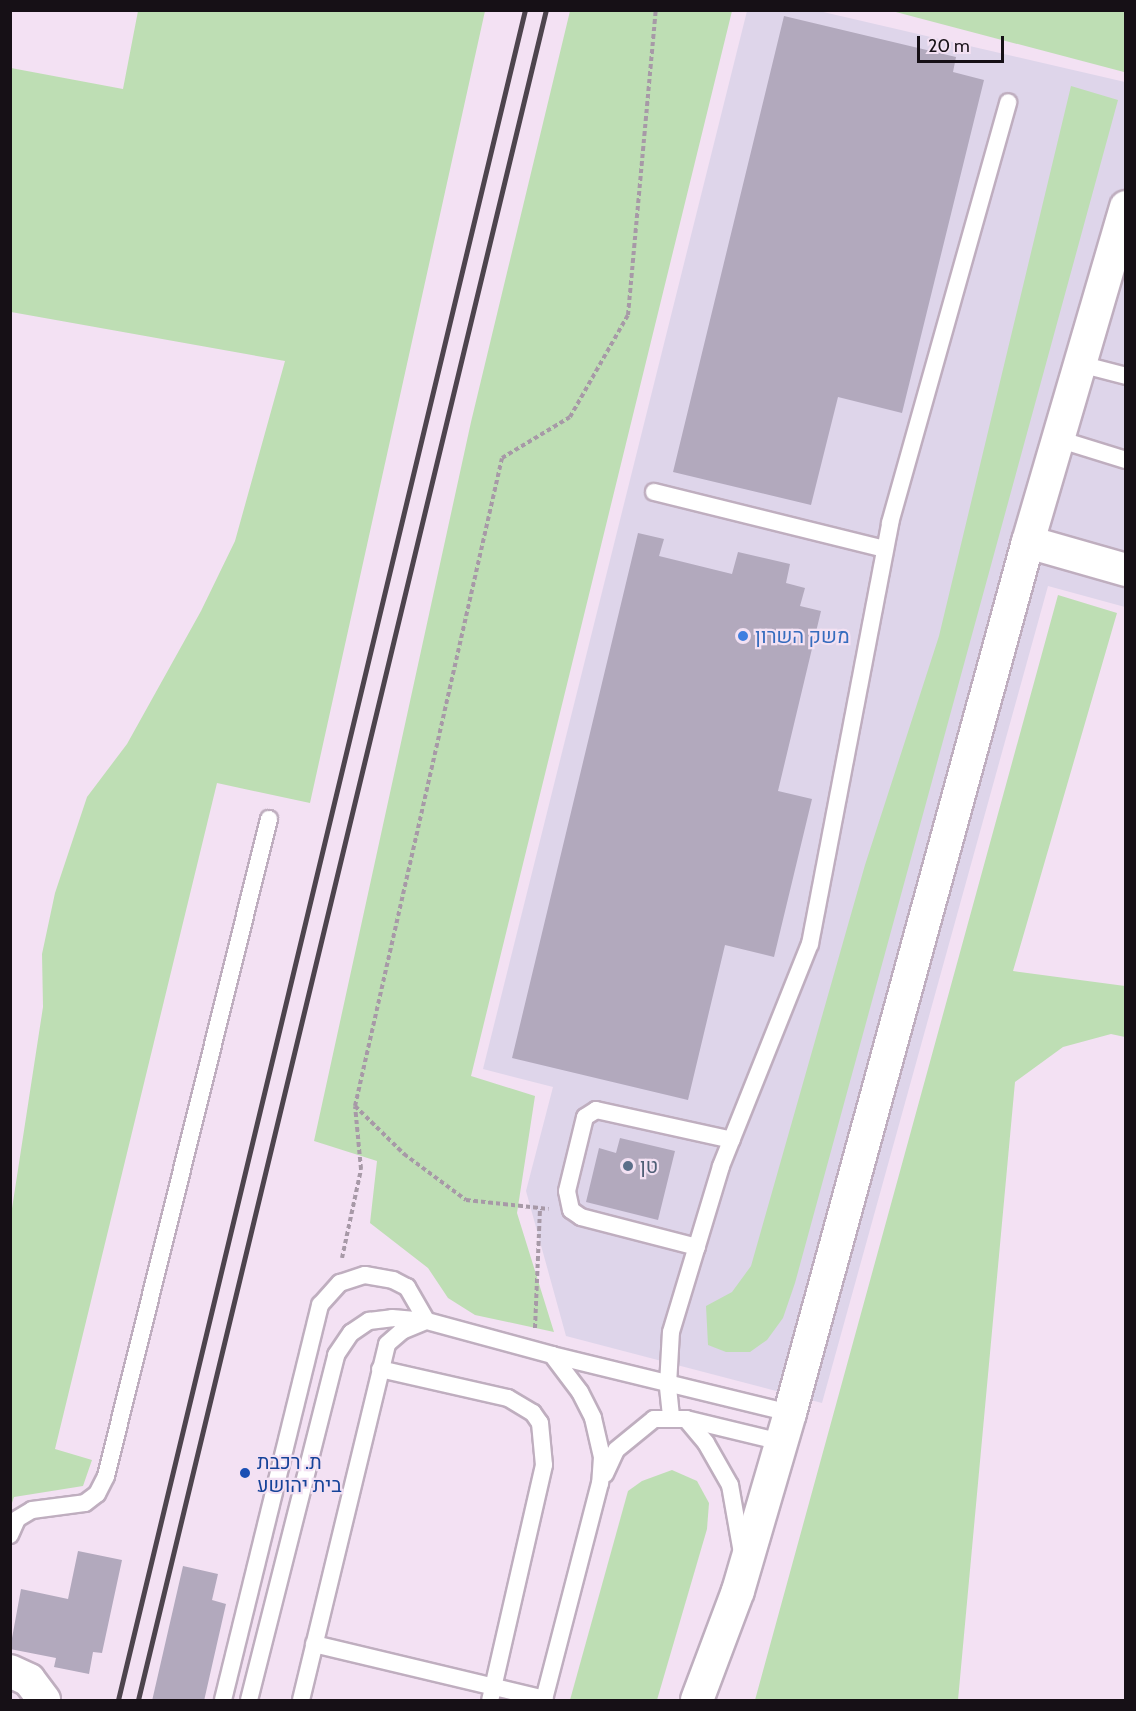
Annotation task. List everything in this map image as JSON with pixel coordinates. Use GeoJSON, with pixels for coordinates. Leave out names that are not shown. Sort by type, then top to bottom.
{"type":"FeatureCollection","features":[{"type":"Feature","properties":{"kind":"street"},"geometry":{"type":"LineString","coordinates":[[697,1701],[741,1579],[790,1413],[1028,542],[1125,207]]}},
{"type":"Feature","properties":{"kind":"street"},"geometry":{"type":"LineString","coordinates":[[1028,542],[1125,570]]}},
{"type":"Feature","properties":{"kind":"street"},"geometry":{"type":"LineString","coordinates":[[717,1701],[741,1579]]}},
{"type":"Feature","properties":{"kind":"street"},"geometry":{"type":"LineString","coordinates":[[10,1671],[29,1680],[44,1701]]}},
{"type":"Feature","properties":{"kind":"lane"},"geometry":{"type":"LineString","coordinates":[[741,1579],[730,1485],[706,1443],[678,1417],[668,1385],[671,1332],[732,1140],[810,944],[884,549],[1008,102]]}},
{"type":"Feature","properties":{"kind":"lane"},"geometry":{"type":"LineString","coordinates":[[1080,364],[1125,376]]}},
{"type":"Feature","properties":{"kind":"lane"},"geometry":{"type":"LineString","coordinates":[[1058,439],[1125,460]]}},
{"type":"Feature","properties":{"kind":"lane"},"geometry":{"type":"LineString","coordinates":[[654,492],[884,549]]}},
{"type":"Feature","properties":{"kind":"lane"},"geometry":{"type":"LineString","coordinates":[[10,1535],[17,1519],[32,1510],[85,1503],[97,1494],[106,1476],[269,819]]}},
{"type":"Feature","properties":{"kind":"lane"},"geometry":{"type":"LineString","coordinates":[[697,1247],[581,1217],[571,1210],[567,1191],[585,1117],[596,1110],[732,1140]]}},
{"type":"Feature","properties":{"kind":"lane"},"geometry":{"type":"LineString","coordinates":[[223,1701],[312,1328],[320,1305],[335,1288],[365,1275],[393,1280],[407,1287],[427,1321]]}},
{"type":"Feature","properties":{"kind":"lane"},"geometry":{"type":"LineString","coordinates":[[249,1701],[336,1355],[351,1333],[369,1321],[392,1318],[427,1321],[668,1385],[790,1413]]}},
{"type":"Feature","properties":{"kind":"lane"},"geometry":{"type":"LineString","coordinates":[[301,1701],[387,1344],[402,1331],[427,1321]]}},
{"type":"Feature","properties":{"kind":"lane"},"geometry":{"type":"LineString","coordinates":[[314,1644],[491,1694],[544,1700],[600,1483],[603,1457],[593,1418],[580,1392],[552,1355]]}},
{"type":"Feature","properties":{"kind":"lane"},"geometry":{"type":"LineString","coordinates":[[380,1369],[507,1398],[533,1413],[540,1423],[544,1465],[491,1694]]}},
{"type":"Feature","properties":{"kind":"lane"},"geometry":{"type":"LineString","coordinates":[[600,1483],[616,1450],[633,1432],[654,1419],[678,1417],[781,1442]]}},
{"type":"Feature","properties":{"kind":"path"},"geometry":{"type":"LineString","coordinates":[[335,1288],[361,1169],[355,1106],[502,458],[570,417],[628,315],[656,10]]}},
{"type":"Feature","properties":{"kind":"path"},"geometry":{"type":"LineString","coordinates":[[355,1106],[404,1154],[466,1200],[540,1209],[571,1210]]}},
{"type":"Feature","properties":{"kind":"path"},"geometry":{"type":"LineString","coordinates":[[534,1351],[540,1209]]}},
{"type":"Feature","properties":{"kind":"shaded area"},"geometry":{"type":"Polygon","coordinates":[[[747,11],[819,11],[1125,82],[1125,607],[1048,586],[822,1403],[566,1336],[526,1191],[553,1087],[483,1069],[747,11]]]}},
{"type":"Feature","properties":{"kind":"green space"},"geometry":{"type":"Polygon","coordinates":[[[138,11],[485,11],[310,803],[217,783],[55,1449],[92,1460],[83,1486],[14,1497],[11,1506],[11,1215],[43,1007],[42,954],[55,893],[87,797],[127,744],[201,611],[235,541],[285,361],[11,312],[11,68],[123,89],[138,11]]]}},
{"type":"Feature","properties":{"kind":"green space"},"geometry":{"type":"Polygon","coordinates":[[[570,11],[732,11],[471,1076],[535,1096],[517,1213],[554,1332],[475,1315],[448,1298],[428,1268],[370,1223],[377,1161],[314,1141],[471,422],[570,11]]]}},
{"type":"Feature","properties":{"kind":"green space"},"geometry":{"type":"Polygon","coordinates":[[[892,11],[1125,11],[1124,72],[892,11]]]}},
{"type":"Feature","properties":{"kind":"green space"},"geometry":{"type":"Polygon","coordinates":[[[1071,86],[1118,100],[795,1283],[783,1318],[767,1340],[750,1352],[726,1352],[708,1345],[706,1306],[732,1292],[751,1266],[865,865],[939,636],[1071,86]]]}},
{"type":"Feature","properties":{"kind":"green space"},"geometry":{"type":"Polygon","coordinates":[[[1058,595],[1117,613],[1013,971],[1125,986],[1125,1037],[1111,1034],[1063,1047],[1015,1082],[958,1700],[755,1700],[1058,595]]]}},
{"type":"Feature","properties":{"kind":"green space"},"geometry":{"type":"Polygon","coordinates":[[[672,1470],[697,1481],[709,1503],[707,1529],[657,1700],[570,1700],[628,1491],[642,1481],[672,1470]]]}},
{"type":"Feature","properties":{"kind":"building"},"geometry":{"type":"Polygon","coordinates":[[[784,16],[956,57],[953,72],[984,80],[902,413],[838,397],[811,505],[673,472],[784,16]]]}},
{"type":"Feature","properties":{"kind":"building"},"geometry":{"type":"Polygon","coordinates":[[[638,533],[664,539],[659,556],[732,574],[738,552],[790,564],[786,583],[805,588],[800,606],[821,611],[778,791],[812,799],[774,957],[725,945],[688,1100],[512,1058],[638,533]]]}},
{"type":"Feature","properties":{"kind":"building"},"geometry":{"type":"Polygon","coordinates":[[[620,1138],[675,1151],[658,1220],[586,1202],[599,1148],[616,1153],[620,1138]]]}},
{"type":"Feature","properties":{"kind":"building"},"geometry":{"type":"Polygon","coordinates":[[[78,1551],[122,1560],[102,1653],[93,1652],[89,1674],[54,1667],[56,1658],[10,1649],[21,1589],[68,1599],[78,1551]]]}},
{"type":"Feature","properties":{"kind":"building"},"geometry":{"type":"Polygon","coordinates":[[[183,1566],[218,1574],[212,1600],[226,1604],[204,1701],[152,1701],[183,1566]]]}},
{"type":"Feature","properties":{"kind":"railway"},"geometry":{"type":"LineString","coordinates":[[118,1700],[525,10]]}},
{"type":"Feature","properties":{"kind":"railway"},"geometry":{"type":"LineString","coordinates":[[138,1700],[546,10]]}},
{"type":"Feature","properties":{"kind":"place","name":"משק השרון"},"geometry":{"type":"Point","coordinates":[743,636]}},
{"type":"Feature","properties":{"kind":"place","name":"טן"},"geometry":{"type":"Point","coordinates":[628,1166]}},
{"type":"Feature","properties":{"kind":"place","name":"ת. רכבת בית יהושע"},"geometry":{"type":"Point","coordinates":[245,1473]}}]}
